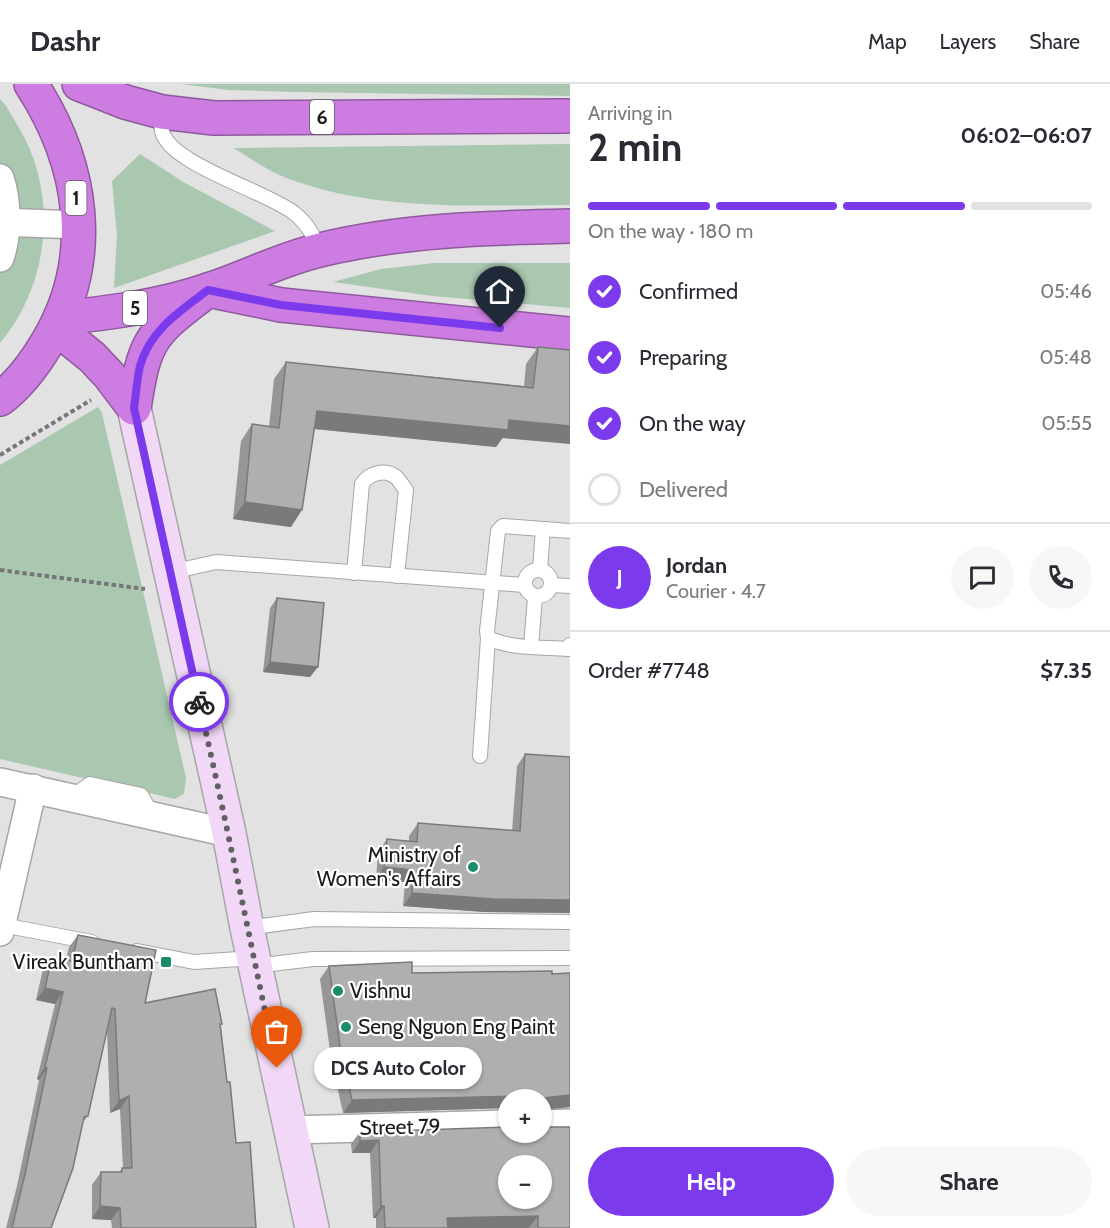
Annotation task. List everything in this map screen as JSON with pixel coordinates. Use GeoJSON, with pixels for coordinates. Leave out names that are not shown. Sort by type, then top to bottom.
{"type":"FeatureCollection","features":[{"type":"Feature","properties":{"kind":"highway","name":"1"},"geometry":{"type":"LineString","coordinates":[[0,399],[14,389],[35,364],[58,323],[78,257],[79,225],[75,190],[59,134],[31,84]]}},
{"type":"Feature","properties":{"kind":"highway","name":"6"},"geometry":{"type":"LineString","coordinates":[[79,84],[125,102],[162,112],[214,118],[570,116]]}},
{"type":"Feature","properties":{"kind":"highway"},"geometry":{"type":"LineString","coordinates":[[134,408],[141,365],[149,343],[168,320],[208,290],[272,265],[320,250],[367,241],[454,229],[570,226]]}},
{"type":"Feature","properties":{"kind":"highway","name":"5"},"geometry":{"type":"LineString","coordinates":[[58,323],[116,313],[208,290],[281,305],[570,334]]}},
{"type":"Feature","properties":{"kind":"highway"},"geometry":{"type":"LineString","coordinates":[[58,323],[104,369],[134,408]]}},
{"type":"Feature","properties":{"kind":"main road"},"geometry":{"type":"LineString","coordinates":[[134,408],[160,581],[230,833],[252,951],[312,1228]]}},
{"type":"Feature","properties":{"kind":"street"},"geometry":{"type":"LineString","coordinates":[[0,178],[3,187],[0,258]]}},
{"type":"Feature","properties":{"kind":"street"},"geometry":{"type":"LineString","coordinates":[[3,222],[79,225]]}},
{"type":"Feature","properties":{"kind":"street"},"geometry":{"type":"LineString","coordinates":[[0,782],[230,833]]}},
{"type":"Feature","properties":{"kind":"street"},"geometry":{"type":"LineString","coordinates":[[1,929],[33,789]]}},
{"type":"Feature","properties":{"kind":"street"},"geometry":{"type":"LineString","coordinates":[[552,1124],[570,1123]]}},
{"type":"Feature","properties":{"kind":"street","name":"Street 79"},"geometry":{"type":"LineString","coordinates":[[291,1130],[498,1124]]}},
{"type":"Feature","properties":{"kind":"lane"},"geometry":{"type":"LineString","coordinates":[[162,112],[162,132],[173,147],[196,164],[293,212],[311,230],[320,250]]}},
{"type":"Feature","properties":{"kind":"lane"},"geometry":{"type":"LineString","coordinates":[[354,573],[362,484],[367,477],[378,472],[395,476],[406,490],[397,576]]}},
{"type":"Feature","properties":{"kind":"lane"},"geometry":{"type":"LineString","coordinates":[[480,756],[487,631],[498,531],[502,526],[570,531]]}},
{"type":"Feature","properties":{"kind":"lane"},"geometry":{"type":"LineString","coordinates":[[540,570],[543,529]]}},
{"type":"Feature","properties":{"kind":"lane"},"geometry":{"type":"LineString","coordinates":[[160,581],[216,562],[524,585]]}},
{"type":"Feature","properties":{"kind":"lane"},"geometry":{"type":"LineString","coordinates":[[540,570],[548,575],[551,585],[546,594],[535,597],[527,592],[524,585],[530,573],[540,570]]}},
{"type":"Feature","properties":{"kind":"lane"},"geometry":{"type":"LineString","coordinates":[[551,585],[570,586]]}},
{"type":"Feature","properties":{"kind":"lane"},"geometry":{"type":"LineString","coordinates":[[531,647],[535,597]]}},
{"type":"Feature","properties":{"kind":"lane"},"geometry":{"type":"LineString","coordinates":[[488,638],[496,642],[531,647],[568,649],[570,645]]}},
{"type":"Feature","properties":{"kind":"lane"},"geometry":{"type":"LineString","coordinates":[[126,949],[194,962],[252,951],[314,919],[570,922]]}},
{"type":"Feature","properties":{"kind":"lane"},"geometry":{"type":"LineString","coordinates":[[1,929],[104,945]]}},
{"type":"Feature","properties":{"kind":"lane"},"geometry":{"type":"LineString","coordinates":[[252,951],[313,959],[570,958]]}},
{"type":"Feature","properties":{"kind":"path"},"geometry":{"type":"LineString","coordinates":[[0,455],[94,398]]}},
{"type":"Feature","properties":{"kind":"path"},"geometry":{"type":"LineString","coordinates":[[0,570],[160,581]]}},
{"type":"Feature","properties":{"kind":"green space"},"geometry":{"type":"Polygon","coordinates":[[[181,84],[570,84],[570,96],[228,90],[181,84]]]}},
{"type":"Feature","properties":{"kind":"green space"},"geometry":{"type":"Polygon","coordinates":[[[0,99],[18,126],[31,152],[40,180],[44,209],[43,238],[30,294],[17,319],[0,343],[0,99]]]}},
{"type":"Feature","properties":{"kind":"green space"},"geometry":{"type":"Polygon","coordinates":[[[570,144],[570,205],[428,204],[358,197],[323,190],[289,179],[267,169],[233,148],[570,144]]]}},
{"type":"Feature","properties":{"kind":"green space"},"geometry":{"type":"Polygon","coordinates":[[[140,154],[185,183],[275,231],[114,288],[117,236],[112,181],[140,154]]]}},
{"type":"Feature","properties":{"kind":"green space"},"geometry":{"type":"Polygon","coordinates":[[[434,263],[570,263],[570,308],[432,296],[333,282],[381,269],[434,263]]]}},
{"type":"Feature","properties":{"kind":"green space"},"geometry":{"type":"Polygon","coordinates":[[[98,407],[102,413],[186,778],[184,794],[175,799],[0,759],[0,465],[98,407]]]}},
{"type":"Feature","properties":{"kind":"building"},"geometry":{"type":"Polygon","coordinates":[[[538,347],[570,350],[570,426],[509,420],[508,430],[317,411],[302,510],[245,502],[252,424],[279,428],[286,362],[533,388],[538,347]]]}},
{"type":"Feature","properties":{"kind":"building"},"geometry":{"type":"Polygon","coordinates":[[[277,598],[324,603],[318,667],[270,662],[277,598]]]}},
{"type":"Feature","properties":{"kind":"building","name":"Ministry of Women's Affairs"},"geometry":{"type":"Polygon","coordinates":[[[525,754],[570,757],[570,900],[494,899],[412,893],[413,870],[384,867],[387,839],[417,842],[418,823],[520,831],[525,754]]]}},
{"type":"Feature","properties":{"kind":"building"},"geometry":{"type":"Polygon","coordinates":[[[78,935],[156,950],[145,1003],[215,989],[222,1024],[220,1024],[227,1082],[230,1082],[236,1143],[250,1142],[256,1228],[121,1228],[120,1208],[100,1206],[101,1172],[122,1172],[122,1168],[132,1168],[129,1096],[119,1101],[115,1009],[112,1008],[88,1116],[84,1117],[73,1168],[51,1228],[12,1228],[63,992],[45,988],[52,957],[72,961],[78,935]]]}},
{"type":"Feature","properties":{"kind":"building"},"geometry":{"type":"Polygon","coordinates":[[[412,962],[412,973],[552,971],[552,974],[570,973],[570,1095],[552,1097],[552,1089],[498,1089],[498,1096],[352,1100],[340,1046],[329,966],[412,962]]]}},
{"type":"Feature","properties":{"kind":"building"},"geometry":{"type":"Polygon","coordinates":[[[498,1127],[498,1143],[552,1143],[552,1127],[570,1127],[570,1228],[538,1228],[538,1216],[447,1218],[448,1228],[385,1228],[384,1206],[381,1206],[379,1140],[360,1141],[360,1132],[498,1127]]]}},
{"type":"Feature","properties":{"kind":"way so far"},"geometry":{"type":"LineString","coordinates":[[199,702],[230,833],[247,928],[277,1068]]}},
{"type":"Feature","properties":{"kind":"place","name":"Ministry of Women's Affairs"},"geometry":{"type":"Point","coordinates":[473,867]}},
{"type":"Feature","properties":{"kind":"place","name":"Vireak Buntham"},"geometry":{"type":"Point","coordinates":[166,962]}},
{"type":"Feature","properties":{"kind":"place","name":"Vishnu"},"geometry":{"type":"Point","coordinates":[338,991]}},
{"type":"Feature","properties":{"kind":"place","name":"Seng Nguon Eng Paint"},"geometry":{"type":"Point","coordinates":[346,1027]}},
{"type":"Feature","properties":{"kind":"place","name":"DCS Auto Color"},"geometry":{"type":"Point","coordinates":[277,1068]}},
{"type":"Feature","properties":{"kind":"route"},"geometry":{"type":"LineString","coordinates":[[199,702],[134,408],[141,365],[149,343],[168,320],[208,290],[281,305],[500,328]]}}]}
